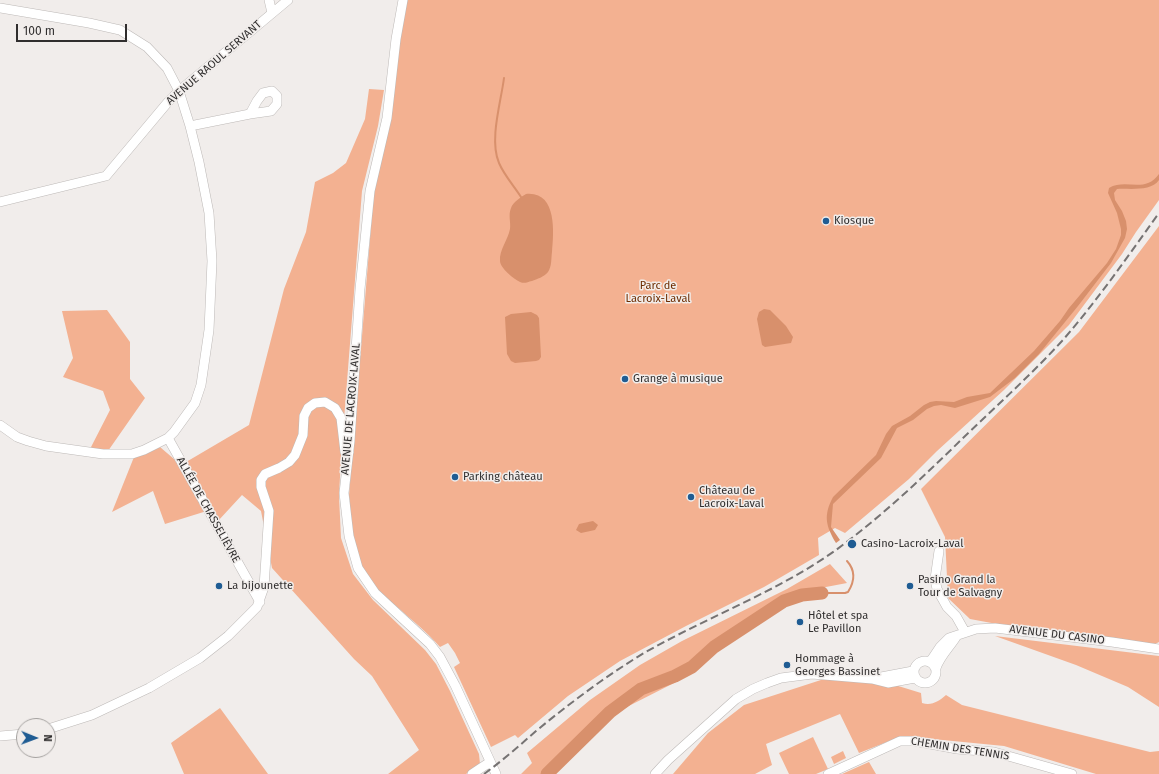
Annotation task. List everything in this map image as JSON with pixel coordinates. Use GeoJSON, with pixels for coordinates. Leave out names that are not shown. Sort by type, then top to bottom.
{"type":"FeatureCollection","features":[{"type":"Feature","properties":{"kind":"street"},"geometry":{"type":"LineString","coordinates":[[269,0],[272,13]]}},
{"type":"Feature","properties":{"kind":"street","name":"AVENUE RAOUL SERVANT"},"geometry":{"type":"LineString","coordinates":[[0,202],[106,176],[179,91],[288,0]]}},
{"type":"Feature","properties":{"kind":"street","name":"AVENUE DE LACROIX-LAVAL"},"geometry":{"type":"LineString","coordinates":[[403,0],[396,38],[387,118],[370,191],[360,289],[349,452],[344,493],[349,536],[358,568],[375,594],[430,644],[440,657],[455,685],[496,774]]}},
{"type":"Feature","properties":{"kind":"street"},"geometry":{"type":"LineString","coordinates":[[0,8],[120,30],[147,47],[167,68],[179,91],[199,162],[208,213],[212,261],[210,330],[201,385],[195,403],[168,438],[132,454],[103,454],[46,446],[28,441],[17,437],[0,425]]}},
{"type":"Feature","properties":{"kind":"street"},"geometry":{"type":"LineString","coordinates":[[190,126],[250,114]]}},
{"type":"Feature","properties":{"kind":"street"},"geometry":{"type":"LineString","coordinates":[[56,726],[92,715],[149,688],[200,658],[240,625],[257,608],[264,587],[269,511],[260,487],[261,480],[265,474],[289,462],[295,455],[303,434],[304,416],[308,408],[315,403],[325,402],[336,408],[341,418],[342,440],[345,452],[349,452]]}},
{"type":"Feature","properties":{"kind":"street","name":"ALLÉE DE CHASSELIÈVRE"},"geometry":{"type":"LineString","coordinates":[[168,438],[260,602]]}},
{"type":"Feature","properties":{"kind":"street"},"geometry":{"type":"LineString","coordinates":[[933,665],[961,634],[956,616],[947,607],[937,590],[935,579],[939,551]]}},
{"type":"Feature","properties":{"kind":"street","name":"AVENUE DU CASINO"},"geometry":{"type":"LineString","coordinates":[[961,634],[976,629],[995,628],[1159,649]]}},
{"type":"Feature","properties":{"kind":"street"},"geometry":{"type":"LineString","coordinates":[[926,661],[933,665],[936,675],[929,683],[920,682],[914,674],[915,666],[919,662],[926,661]]}},
{"type":"Feature","properties":{"kind":"street"},"geometry":{"type":"LineString","coordinates":[[655,774],[668,760],[736,699],[753,689],[781,678],[812,674],[872,679],[888,683],[914,674]]}},
{"type":"Feature","properties":{"kind":"street"},"geometry":{"type":"LineString","coordinates":[[0,736],[16,735]]}},
{"type":"Feature","properties":{"kind":"street","name":"CHEMIN DES TENNIS"},"geometry":{"type":"LineString","coordinates":[[828,774],[886,747],[905,740],[956,749],[994,752],[1072,774]]}},
{"type":"Feature","properties":{"kind":"street"},"geometry":{"type":"LineString","coordinates":[[472,774],[490,762]]}},
{"type":"Feature","properties":{"kind":"green space","name":"Parc de Lacroix-Laval"},"geometry":{"type":"Polygon","coordinates":[[[406,0],[1159,0],[1159,200],[1122,254],[1069,325],[1004,390],[937,451],[909,479],[845,533],[835,528],[818,538],[819,555],[764,587],[620,661],[568,696],[518,738],[515,735],[491,747],[454,667],[460,663],[455,653],[448,643],[440,647],[419,626],[378,591],[370,581],[359,558],[351,520],[349,495],[375,177],[396,66],[406,0]]]}},
{"type":"Feature","properties":{"kind":"green space"},"geometry":{"type":"Polygon","coordinates":[[[369,89],[384,90],[378,126],[362,191],[341,458],[339,496],[341,538],[353,574],[373,600],[425,650],[436,664],[479,754],[480,764],[466,774],[388,774],[419,750],[372,676],[354,659],[272,568],[261,511],[242,495],[218,521],[210,510],[165,524],[153,491],[112,512],[134,457],[160,447],[181,465],[249,425],[284,289],[306,232],[315,182],[333,173],[346,163],[365,119],[369,89]]]}},
{"type":"Feature","properties":{"kind":"green space"},"geometry":{"type":"Polygon","coordinates":[[[1159,226],[1159,642],[1155,644],[997,624],[970,619],[948,598],[945,537],[921,489],[1079,332],[1159,226]]]}},
{"type":"Feature","properties":{"kind":"green space"},"geometry":{"type":"Polygon","coordinates":[[[107,310],[130,342],[130,379],[145,398],[108,451],[90,449],[110,410],[103,391],[63,377],[73,358],[62,311],[107,310]]]}},
{"type":"Feature","properties":{"kind":"green space"},"geometry":{"type":"Polygon","coordinates":[[[830,564],[847,583],[789,594],[708,648],[676,682],[609,716],[551,774],[521,774],[532,763],[527,753],[590,700],[640,665],[682,641],[787,589],[830,564]]]}},
{"type":"Feature","properties":{"kind":"green space"},"geometry":{"type":"Polygon","coordinates":[[[995,636],[1159,656],[1159,707],[1128,687],[1076,665],[995,636]]]}},
{"type":"Feature","properties":{"kind":"green space"},"geometry":{"type":"Polygon","coordinates":[[[824,679],[895,685],[921,693],[922,703],[926,704],[935,702],[946,695],[962,705],[1150,752],[1159,751],[1159,774],[1096,774],[1004,746],[902,736],[859,753],[840,714],[766,744],[772,765],[755,774],[673,774],[708,733],[744,705],[824,679]]]}},
{"type":"Feature","properties":{"kind":"green space"},"geometry":{"type":"Polygon","coordinates":[[[220,708],[268,774],[184,774],[171,743],[220,708]]]}},
{"type":"Feature","properties":{"kind":"green space"},"geometry":{"type":"Polygon","coordinates":[[[813,737],[828,769],[816,774],[789,774],[779,753],[813,737]]]}},
{"type":"Feature","properties":{"kind":"green space"},"geometry":{"type":"Polygon","coordinates":[[[843,751],[846,758],[834,764],[831,757],[843,751]]]}},
{"type":"Feature","properties":{"kind":"green space"},"geometry":{"type":"Polygon","coordinates":[[[869,762],[876,774],[842,774],[869,762]]]}},
{"type":"Feature","properties":{"kind":"shaded area"},"geometry":{"type":"Polygon","coordinates":[[[1159,174],[1159,180],[1151,186],[1140,189],[1117,189],[1114,193],[1115,200],[1126,221],[1127,229],[1125,238],[1111,263],[1078,306],[1039,354],[1015,378],[990,397],[955,408],[941,405],[934,406],[927,409],[913,420],[897,428],[881,458],[833,504],[831,527],[840,540],[836,543],[827,521],[828,510],[833,497],[876,455],[886,434],[892,426],[930,402],[954,402],[967,397],[990,393],[1034,351],[1107,263],[1116,249],[1121,235],[1121,229],[1117,213],[1108,193],[1109,188],[1122,184],[1142,185],[1154,180],[1159,174]]]}},
{"type":"Feature","properties":{"kind":"shaded area"},"geometry":{"type":"Polygon","coordinates":[[[526,194],[536,195],[543,199],[548,206],[553,224],[553,234],[551,262],[548,272],[538,279],[523,283],[514,278],[502,267],[500,257],[510,229],[511,208],[515,202],[526,194]]]}},
{"type":"Feature","properties":{"kind":"shaded area"},"geometry":{"type":"Polygon","coordinates":[[[764,309],[770,310],[786,326],[793,337],[791,343],[765,347],[762,345],[757,319],[759,312],[764,309]]]}},
{"type":"Feature","properties":{"kind":"shaded area"},"geometry":{"type":"Polygon","coordinates":[[[531,312],[539,318],[541,357],[536,361],[515,363],[511,361],[507,354],[505,317],[511,314],[531,312]]]}},
{"type":"Feature","properties":{"kind":"shaded area"},"geometry":{"type":"Polygon","coordinates":[[[593,521],[598,525],[595,530],[581,533],[576,530],[579,524],[593,521]]]}},
{"type":"Feature","properties":{"kind":"waterway"},"geometry":{"type":"LineString","coordinates":[[504,78],[495,132],[496,154],[504,172],[521,197]]}},
{"type":"Feature","properties":{"kind":"waterway"},"geometry":{"type":"LineString","coordinates":[[822,593],[848,592],[854,576],[847,561]]}},
{"type":"Feature","properties":{"kind":"waterway"},"geometry":{"type":"LineString","coordinates":[[547,774],[610,712],[641,689],[675,676],[692,667],[714,647],[784,601],[802,595],[822,593]]}},
{"type":"Feature","properties":{"kind":"railway"},"geometry":{"type":"LineString","coordinates":[[484,774],[562,710],[602,680],[644,653],[668,640],[790,579],[836,550],[869,524],[930,469],[1050,354],[1075,326],[1100,294],[1159,213]]}},
{"type":"Feature","properties":{"kind":"place","name":"Kiosque"},"geometry":{"type":"Point","coordinates":[826,221]}},
{"type":"Feature","properties":{"kind":"place","name":"Grange à musique"},"geometry":{"type":"Point","coordinates":[625,379]}},
{"type":"Feature","properties":{"kind":"place","name":"Parking château"},"geometry":{"type":"Point","coordinates":[455,477]}},
{"type":"Feature","properties":{"kind":"place","name":"Château de Lacroix-Laval"},"geometry":{"type":"Point","coordinates":[691,497]}},
{"type":"Feature","properties":{"kind":"place","name":"Casino-Lacroix-Laval"},"geometry":{"type":"Point","coordinates":[852,544]}},
{"type":"Feature","properties":{"kind":"place","name":"La bijounette"},"geometry":{"type":"Point","coordinates":[219,586]}},
{"type":"Feature","properties":{"kind":"place","name":"Pasino Grand la Tour de Salvagny"},"geometry":{"type":"Point","coordinates":[910,586]}},
{"type":"Feature","properties":{"kind":"place","name":"Hôtel et spa Le Pavillon"},"geometry":{"type":"Point","coordinates":[800,622]}},
{"type":"Feature","properties":{"kind":"place","name":"Hommage à Georges Bassinet"},"geometry":{"type":"Point","coordinates":[787,665]}}]}
